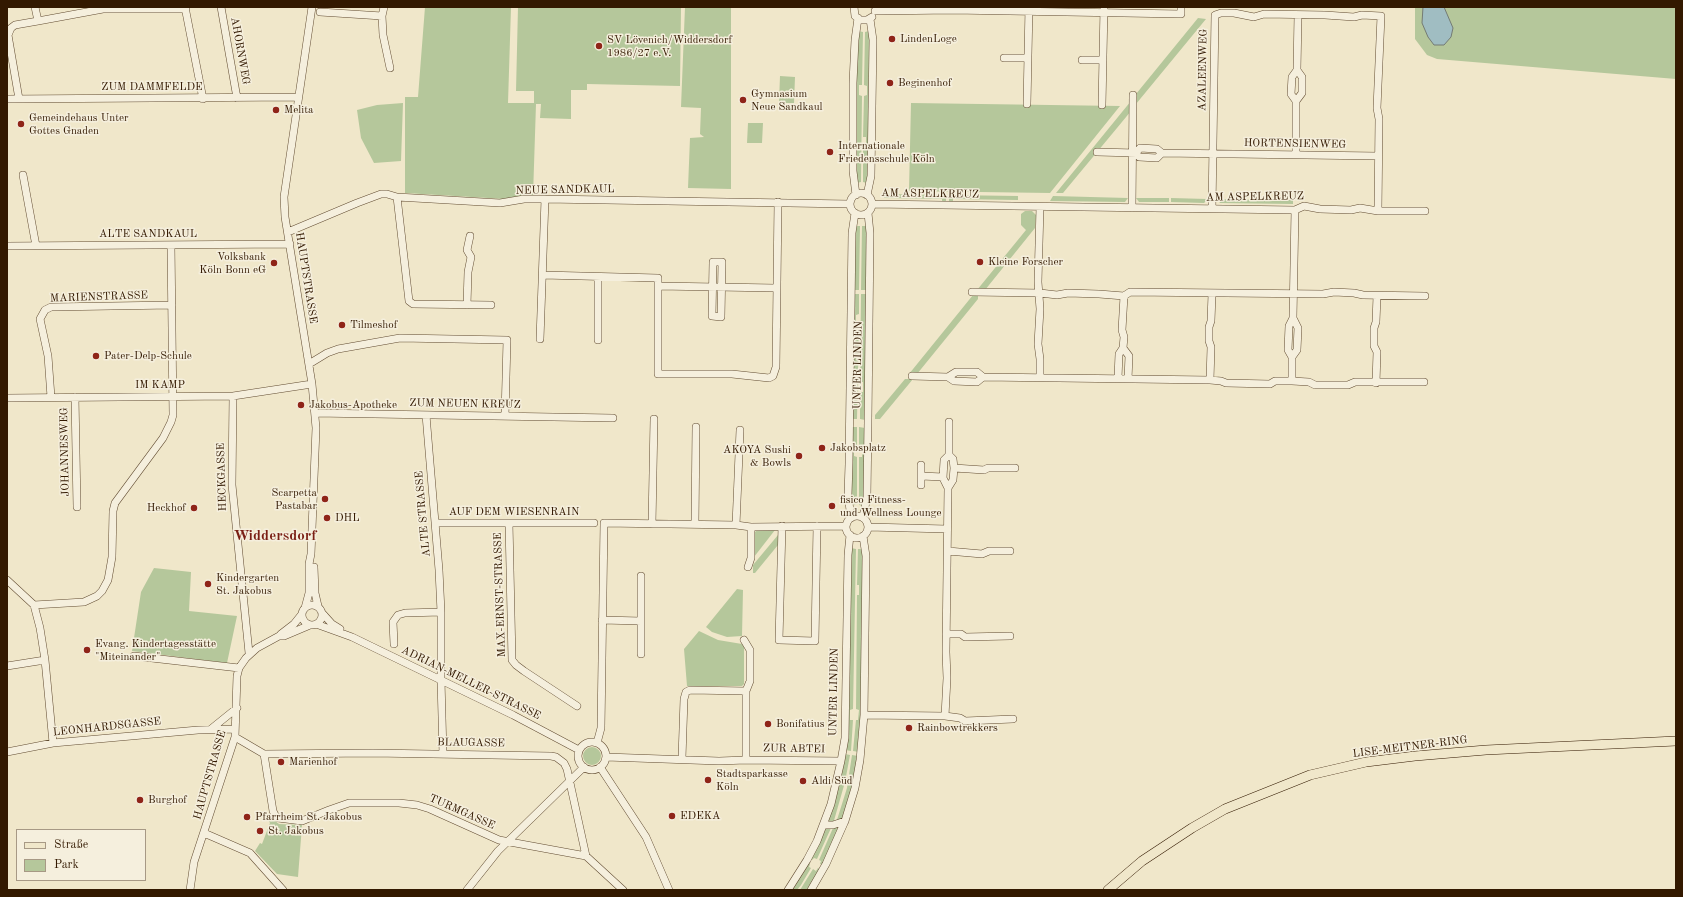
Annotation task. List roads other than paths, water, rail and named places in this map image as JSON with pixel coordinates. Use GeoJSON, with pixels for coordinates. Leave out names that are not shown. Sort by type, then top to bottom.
{"type":"FeatureCollection","features":[{"type":"Feature","properties":{"kind":"main road","name":"LISE-MEITNER-RING"},"geometry":{"type":"LineString","coordinates":[[1108,890],[1142,861],[1192,828],[1225,809],[1310,775],[1366,762],[1415,756],[1486,750],[1676,741]]}},
{"type":"Feature","properties":{"kind":"street"},"geometry":{"type":"LineString","coordinates":[[35,7],[38,21]]}},
{"type":"Feature","properties":{"kind":"street","name":"AHORNWEG"},"geometry":{"type":"LineString","coordinates":[[221,7],[237,98]]}},
{"type":"Feature","properties":{"kind":"street","name":"HAUPTSTRASSE"},"geometry":{"type":"LineString","coordinates":[[190,890],[194,862],[235,737],[237,676],[239,668],[249,653],[279,636],[294,624],[304,611],[308,593],[317,443],[312,384],[284,206],[284,190],[312,7]]}},
{"type":"Feature","properties":{"kind":"street"},"geometry":{"type":"LineString","coordinates":[[384,7],[382,16],[390,68]]}},
{"type":"Feature","properties":{"kind":"street"},"geometry":{"type":"LineString","coordinates":[[854,7],[854,13],[858,18],[864,20],[870,19]]}},
{"type":"Feature","properties":{"kind":"street"},"geometry":{"type":"LineString","coordinates":[[867,195],[871,171],[873,40],[870,19],[875,9],[953,8],[1104,10],[1181,14],[1181,7]]}},
{"type":"Feature","properties":{"kind":"street"},"geometry":{"type":"LineString","coordinates":[[19,99],[8,35],[11,28],[15,25],[102,8],[186,8],[203,99]]}},
{"type":"Feature","properties":{"kind":"street"},"geometry":{"type":"LineString","coordinates":[[1027,104],[1029,9]]}},
{"type":"Feature","properties":{"kind":"street"},"geometry":{"type":"LineString","coordinates":[[1102,105],[1104,10]]}},
{"type":"Feature","properties":{"kind":"street"},"geometry":{"type":"LineString","coordinates":[[320,12],[382,16]]}},
{"type":"Feature","properties":{"kind":"street","name":"AZALEENWEG"},"geometry":{"type":"LineString","coordinates":[[1212,209],[1212,122],[1215,87],[1213,77],[1215,15],[1234,13],[1254,16],[1264,14],[1354,17],[1362,15],[1381,16],[1380,66],[1377,80],[1377,108],[1379,119],[1378,156]]}},
{"type":"Feature","properties":{"kind":"street"},"geometry":{"type":"LineString","coordinates":[[1296,154],[1296,101],[1291,94],[1292,77],[1297,70],[1298,15]]}},
{"type":"Feature","properties":{"kind":"street"},"geometry":{"type":"LineString","coordinates":[[856,195],[853,171],[853,90],[855,40],[858,18]]}},
{"type":"Feature","properties":{"kind":"street"},"geometry":{"type":"LineString","coordinates":[[1004,58],[1028,58]]}},
{"type":"Feature","properties":{"kind":"street"},"geometry":{"type":"LineString","coordinates":[[1082,60],[1103,60]]}},
{"type":"Feature","properties":{"kind":"street"},"geometry":{"type":"LineString","coordinates":[[1132,208],[1134,153],[1133,95]]}},
{"type":"Feature","properties":{"kind":"street","name":"ZUM DAMMFELDE"},"geometry":{"type":"LineString","coordinates":[[7,99],[203,99],[298,97]]}},
{"type":"Feature","properties":{"kind":"street"},"geometry":{"type":"LineString","coordinates":[[1097,152],[1134,153],[1139,157],[1157,158],[1162,153],[1212,154]]}},
{"type":"Feature","properties":{"kind":"street","name":"HORTENSIENWEG"},"geometry":{"type":"LineString","coordinates":[[1212,154],[1378,156]]}},
{"type":"Feature","properties":{"kind":"street"},"geometry":{"type":"LineString","coordinates":[[1378,156],[1378,211]]}},
{"type":"Feature","properties":{"kind":"street"},"geometry":{"type":"LineString","coordinates":[[23,175],[36,246]]}},
{"type":"Feature","properties":{"kind":"street"},"geometry":{"type":"LineString","coordinates":[[862,193],[867,195],[872,204],[868,213],[862,215],[855,213],[850,204],[852,198],[862,193]]}},
{"type":"Feature","properties":{"kind":"street","name":"NEUE SANDKAUL"},"geometry":{"type":"LineString","coordinates":[[288,232],[381,194],[397,197],[500,203],[524,199],[545,199],[850,204]]}},
{"type":"Feature","properties":{"kind":"street"},"geometry":{"type":"LineString","coordinates":[[397,197],[409,301],[413,304],[491,305]]}},
{"type":"Feature","properties":{"kind":"street"},"geometry":{"type":"LineString","coordinates":[[540,339],[545,199]]}},
{"type":"Feature","properties":{"kind":"street"},"geometry":{"type":"LineString","coordinates":[[543,275],[658,278],[658,374],[732,374],[769,378],[773,376],[776,367],[778,202]]}},
{"type":"Feature","properties":{"kind":"street","name":"AM ASPELKREUZ"},"geometry":{"type":"LineString","coordinates":[[872,204],[1294,210],[1304,206],[1320,209],[1352,210],[1360,208],[1378,211],[1425,211]]}},
{"type":"Feature","properties":{"kind":"street"},"geometry":{"type":"LineString","coordinates":[[1040,207],[1038,282],[1040,293],[1038,344],[1040,377]]}},
{"type":"Feature","properties":{"kind":"street"},"geometry":{"type":"LineString","coordinates":[[1292,381],[1292,357],[1288,350],[1289,326],[1293,318],[1294,210]]}},
{"type":"Feature","properties":{"kind":"street","name":"UNTER LINDEN"},"geometry":{"type":"LineString","coordinates":[[851,518],[848,495],[852,233],[855,213]]}},
{"type":"Feature","properties":{"kind":"street","name":"UNTER LINDEN"},"geometry":{"type":"LineString","coordinates":[[863,517],[867,497],[870,233],[868,213]]}},
{"type":"Feature","properties":{"kind":"street"},"geometry":{"type":"LineString","coordinates":[[467,305],[468,272],[471,258],[466,250],[470,236]]}},
{"type":"Feature","properties":{"kind":"street","name":"ALTE SANDKAUL"},"geometry":{"type":"LineString","coordinates":[[7,246],[290,244]]}},
{"type":"Feature","properties":{"kind":"street"},"geometry":{"type":"LineString","coordinates":[[34,605],[84,602],[97,596],[102,591],[108,580],[112,557],[114,507],[118,498],[168,429],[173,415],[171,245]]}},
{"type":"Feature","properties":{"kind":"street"},"geometry":{"type":"LineString","coordinates":[[714,262],[722,262],[722,287],[721,317],[712,316],[714,262]]}},
{"type":"Feature","properties":{"kind":"street"},"geometry":{"type":"LineString","coordinates":[[598,277],[598,340]]}},
{"type":"Feature","properties":{"kind":"street"},"geometry":{"type":"LineString","coordinates":[[658,286],[776,288]]}},
{"type":"Feature","properties":{"kind":"street"},"geometry":{"type":"LineString","coordinates":[[972,292],[1040,293],[1057,295],[1068,293],[1124,296],[1130,292],[1212,294],[1323,294],[1334,292],[1377,296],[1425,296]]}},
{"type":"Feature","properties":{"kind":"street"},"geometry":{"type":"LineString","coordinates":[[1210,380],[1211,348],[1209,341],[1209,327],[1212,321],[1212,294]]}},
{"type":"Feature","properties":{"kind":"street"},"geometry":{"type":"LineString","coordinates":[[1124,296],[1124,310],[1122,317],[1123,348],[1129,356],[1128,379]]}},
{"type":"Feature","properties":{"kind":"street"},"geometry":{"type":"LineString","coordinates":[[1376,383],[1377,352],[1374,346],[1374,328],[1376,322],[1377,296]]}},
{"type":"Feature","properties":{"kind":"street","name":"MARIENSTRASSE"},"geometry":{"type":"LineString","coordinates":[[51,397],[48,356],[40,319],[45,310],[51,307],[172,305]]}},
{"type":"Feature","properties":{"kind":"street"},"geometry":{"type":"LineString","coordinates":[[309,364],[327,353],[392,339],[507,340],[505,416]]}},
{"type":"Feature","properties":{"kind":"street"},"geometry":{"type":"LineString","coordinates":[[1118,378],[1119,354],[1123,348]]}},
{"type":"Feature","properties":{"kind":"street"},"geometry":{"type":"LineString","coordinates":[[912,376],[948,377],[954,382],[977,382],[983,377],[1210,380],[1226,383],[1262,384],[1270,384],[1275,381],[1292,381],[1309,382],[1315,385],[1424,382]]}},
{"type":"Feature","properties":{"kind":"street","name":"IM KAMP"},"geometry":{"type":"LineString","coordinates":[[7,398],[233,396],[312,384]]}},
{"type":"Feature","properties":{"kind":"street","name":"HECKGASSE"},"geometry":{"type":"LineString","coordinates":[[233,396],[232,485],[249,653]]}},
{"type":"Feature","properties":{"kind":"street","name":"JOHANNESWEG"},"geometry":{"type":"LineString","coordinates":[[75,397],[76,507]]}},
{"type":"Feature","properties":{"kind":"street","name":"ZUM NEUEN KREUZ"},"geometry":{"type":"LineString","coordinates":[[315,413],[613,418]]}},
{"type":"Feature","properties":{"kind":"street","name":"ALTE STRASSE"},"geometry":{"type":"LineString","coordinates":[[426,414],[441,612],[443,754]]}},
{"type":"Feature","properties":{"kind":"street"},"geometry":{"type":"LineString","coordinates":[[652,524],[654,419]]}},
{"type":"Feature","properties":{"kind":"street"},"geometry":{"type":"LineString","coordinates":[[948,488],[953,480],[954,468],[953,460],[949,455],[949,422]]}},
{"type":"Feature","properties":{"kind":"street"},"geometry":{"type":"LineString","coordinates":[[695,524],[696,428]]}},
{"type":"Feature","properties":{"kind":"street"},"geometry":{"type":"LineString","coordinates":[[736,525],[740,430]]}},
{"type":"Feature","properties":{"kind":"street"},"geometry":{"type":"LineString","coordinates":[[945,716],[947,678],[946,634],[948,488],[943,477],[944,460],[949,455]]}},
{"type":"Feature","properties":{"kind":"street"},"geometry":{"type":"LineString","coordinates":[[921,465],[921,485]]}},
{"type":"Feature","properties":{"kind":"street"},"geometry":{"type":"LineString","coordinates":[[954,468],[984,470],[988,468],[1015,468]]}},
{"type":"Feature","properties":{"kind":"street"},"geometry":{"type":"LineString","coordinates":[[921,476],[943,477]]}},
{"type":"Feature","properties":{"kind":"street"},"geometry":{"type":"LineString","coordinates":[[858,516],[863,517],[867,521],[868,527],[862,536],[856,537],[850,535],[846,526],[851,518],[858,516]]}},
{"type":"Feature","properties":{"kind":"street","name":"AUF DEM WIESENRAIN"},"geometry":{"type":"LineString","coordinates":[[435,523],[594,523]]}},
{"type":"Feature","properties":{"kind":"street","name":"MAX-ERNST-STRASSE"},"geometry":{"type":"LineString","coordinates":[[509,523],[512,660],[524,671],[577,706]]}},
{"type":"Feature","properties":{"kind":"street"},"geometry":{"type":"LineString","coordinates":[[597,743],[601,728],[604,523],[736,525],[751,527],[846,526]]}},
{"type":"Feature","properties":{"kind":"street"},"geometry":{"type":"LineString","coordinates":[[782,526],[779,640],[815,641],[817,526]]}},
{"type":"Feature","properties":{"kind":"street"},"geometry":{"type":"LineString","coordinates":[[748,567],[751,558],[751,527]]}},
{"type":"Feature","properties":{"kind":"street"},"geometry":{"type":"LineString","coordinates":[[868,527],[948,529]]}},
{"type":"Feature","properties":{"kind":"street","name":"UNTER LINDEN"},"geometry":{"type":"LineString","coordinates":[[788,890],[807,860],[824,823],[837,785],[845,738],[848,555],[850,535]]}},
{"type":"Feature","properties":{"kind":"street"},"geometry":{"type":"LineString","coordinates":[[811,890],[826,864],[845,821],[855,788],[859,767],[864,714],[866,556],[862,536]]}},
{"type":"Feature","properties":{"kind":"street"},"geometry":{"type":"LineString","coordinates":[[948,551],[982,554],[989,551],[1010,551]]}},
{"type":"Feature","properties":{"kind":"street","name":"HAUPTSTRASSE"},"geometry":{"type":"LineString","coordinates":[[311,554],[316,601],[318,606]]}},
{"type":"Feature","properties":{"kind":"street"},"geometry":{"type":"LineString","coordinates":[[641,576],[641,654]]}},
{"type":"Feature","properties":{"kind":"street"},"geometry":{"type":"LineString","coordinates":[[7,580],[34,605],[40,628],[45,660],[53,744]]}},
{"type":"Feature","properties":{"kind":"street"},"geometry":{"type":"LineString","coordinates":[[313,605],[318,606],[322,614],[321,620],[313,624],[304,621],[304,611],[313,605]]}},
{"type":"Feature","properties":{"kind":"street"},"geometry":{"type":"LineString","coordinates":[[394,644],[393,622],[398,615],[405,613],[441,612]]}},
{"type":"Feature","properties":{"kind":"street","name":"ADRIAN-MELLER-STRASSE"},"geometry":{"type":"LineString","coordinates":[[322,614],[332,624],[352,638]]}},
{"type":"Feature","properties":{"kind":"street"},"geometry":{"type":"LineString","coordinates":[[602,620],[641,621]]}},
{"type":"Feature","properties":{"kind":"street","name":"HAUPTSTRASSE"},"geometry":{"type":"LineString","coordinates":[[279,636],[284,636],[313,624]]}},
{"type":"Feature","properties":{"kind":"street","name":"ADRIAN-MELLER-STRASSE"},"geometry":{"type":"LineString","coordinates":[[313,624],[352,638],[441,680],[513,715],[579,750]]}},
{"type":"Feature","properties":{"kind":"street"},"geometry":{"type":"LineString","coordinates":[[946,634],[961,634],[965,637],[1010,636]]}},
{"type":"Feature","properties":{"kind":"street"},"geometry":{"type":"LineString","coordinates":[[744,640],[750,650],[750,681],[746,691],[746,760]]}},
{"type":"Feature","properties":{"kind":"street"},"geometry":{"type":"LineString","coordinates":[[134,656],[239,668]]}},
{"type":"Feature","properties":{"kind":"street"},"geometry":{"type":"LineString","coordinates":[[7,666],[45,660]]}},
{"type":"Feature","properties":{"kind":"street"},"geometry":{"type":"LineString","coordinates":[[682,758],[684,698],[686,692],[690,690],[746,691]]}},
{"type":"Feature","properties":{"kind":"street"},"geometry":{"type":"LineString","coordinates":[[211,730],[237,708]]}},
{"type":"Feature","properties":{"kind":"street"},"geometry":{"type":"LineString","coordinates":[[864,714],[945,716],[965,720],[1013,719]]}},
{"type":"Feature","properties":{"kind":"street","name":"LEONHARDSGASSE"},"geometry":{"type":"LineString","coordinates":[[7,752],[53,744],[236,729]]}},
{"type":"Feature","properties":{"kind":"street"},"geometry":{"type":"LineString","coordinates":[[235,737],[264,754]]}},
{"type":"Feature","properties":{"kind":"street"},"geometry":{"type":"LineString","coordinates":[[587,743],[597,743],[604,748],[606,757],[604,763],[600,767],[593,770],[584,767],[578,759],[579,750],[587,743]]}},
{"type":"Feature","properties":{"kind":"street","name":"BLAUGASSE"},"geometry":{"type":"LineString","coordinates":[[264,754],[443,754],[551,756],[564,763],[570,781],[586,856]]}},
{"type":"Feature","properties":{"kind":"street","name":"TURMGASSE"},"geometry":{"type":"LineString","coordinates":[[264,754],[273,811],[274,815],[278,818],[302,821],[349,803],[399,803],[417,805],[430,809],[499,840],[586,856]]}},
{"type":"Feature","properties":{"kind":"street","name":"ZUR ABTEI"},"geometry":{"type":"LineString","coordinates":[[606,757],[682,758],[719,761],[841,761]]}},
{"type":"Feature","properties":{"kind":"street"},"geometry":{"type":"LineString","coordinates":[[467,890],[498,851],[584,767]]}},
{"type":"Feature","properties":{"kind":"street"},"geometry":{"type":"LineString","coordinates":[[600,767],[646,837],[669,890]]}},
{"type":"Feature","properties":{"kind":"street"},"geometry":{"type":"LineString","coordinates":[[824,823],[827,825],[833,825],[845,821]]}},
{"type":"Feature","properties":{"kind":"street"},"geometry":{"type":"LineString","coordinates":[[204,833],[256,857],[283,890]]}},
{"type":"Feature","properties":{"kind":"street"},"geometry":{"type":"LineString","coordinates":[[586,856],[623,890]]}},
{"type":"Feature","properties":{"kind":"water"},"geometry":{"type":"Polygon","coordinates":[[[1423,7],[1444,7],[1453,28],[1451,37],[1444,45],[1434,45],[1428,37],[1422,23],[1423,7]]]}},
{"type":"Feature","properties":{"kind":"place","name":"LindenLoge"},"geometry":{"type":"Point","coordinates":[892,39]}},
{"type":"Feature","properties":{"kind":"place","name":"SV Lövenich/Widdersdorf 1986/27 e.V."},"geometry":{"type":"Point","coordinates":[599,46]}},
{"type":"Feature","properties":{"kind":"place","name":"Beginenhof"},"geometry":{"type":"Point","coordinates":[890,83]}},
{"type":"Feature","properties":{"kind":"place","name":"Gymnasium Neue Sandkaul"},"geometry":{"type":"Point","coordinates":[743,100]}},
{"type":"Feature","properties":{"kind":"place","name":"Melita"},"geometry":{"type":"Point","coordinates":[276,110]}},
{"type":"Feature","properties":{"kind":"place","name":"Gemeindehaus Unter Gottes Gnaden"},"geometry":{"type":"Point","coordinates":[21,124]}},
{"type":"Feature","properties":{"kind":"place","name":"Internationale Friedensschule Köln"},"geometry":{"type":"Point","coordinates":[830,152]}},
{"type":"Feature","properties":{"kind":"place","name":"Kleine Forscher"},"geometry":{"type":"Point","coordinates":[980,262]}},
{"type":"Feature","properties":{"kind":"place","name":"Volksbank Köln Bonn eG"},"geometry":{"type":"Point","coordinates":[274,263]}},
{"type":"Feature","properties":{"kind":"place","name":"Tilmeshof"},"geometry":{"type":"Point","coordinates":[342,325]}},
{"type":"Feature","properties":{"kind":"place","name":"Pater-Delp-Schule"},"geometry":{"type":"Point","coordinates":[96,356]}},
{"type":"Feature","properties":{"kind":"place","name":"Jakobus-Apotheke"},"geometry":{"type":"Point","coordinates":[301,405]}},
{"type":"Feature","properties":{"kind":"place","name":"Jakobsplatz"},"geometry":{"type":"Point","coordinates":[822,448]}},
{"type":"Feature","properties":{"kind":"place","name":"AKOYA Sushi & Bowls"},"geometry":{"type":"Point","coordinates":[799,456]}},
{"type":"Feature","properties":{"kind":"place","name":"Scarpetta Pastabar"},"geometry":{"type":"Point","coordinates":[325,499]}},
{"type":"Feature","properties":{"kind":"place","name":"fisico Fitness- und Wellness Lounge"},"geometry":{"type":"Point","coordinates":[832,506]}},
{"type":"Feature","properties":{"kind":"place","name":"Heckhof"},"geometry":{"type":"Point","coordinates":[194,508]}},
{"type":"Feature","properties":{"kind":"place","name":"DHL"},"geometry":{"type":"Point","coordinates":[327,518]}},
{"type":"Feature","properties":{"kind":"place","name":"Kindergarten St. Jakobus"},"geometry":{"type":"Point","coordinates":[208,584]}},
{"type":"Feature","properties":{"kind":"place","name":"Evang. Kindertagesstätte \"Miteinander\""},"geometry":{"type":"Point","coordinates":[87,650]}},
{"type":"Feature","properties":{"kind":"place","name":"Bonifatius"},"geometry":{"type":"Point","coordinates":[768,724]}},
{"type":"Feature","properties":{"kind":"place","name":"Rainbowtrekkers"},"geometry":{"type":"Point","coordinates":[909,728]}},
{"type":"Feature","properties":{"kind":"place","name":"Marienhof"},"geometry":{"type":"Point","coordinates":[281,762]}},
{"type":"Feature","properties":{"kind":"place","name":"Stadtsparkasse Köln"},"geometry":{"type":"Point","coordinates":[708,780]}},
{"type":"Feature","properties":{"kind":"place","name":"Aldi Süd"},"geometry":{"type":"Point","coordinates":[803,781]}},
{"type":"Feature","properties":{"kind":"place","name":"Burghof"},"geometry":{"type":"Point","coordinates":[140,800]}},
{"type":"Feature","properties":{"kind":"place","name":"EDEKA"},"geometry":{"type":"Point","coordinates":[672,816]}},
{"type":"Feature","properties":{"kind":"place","name":"Pfarrheim St. Jakobus"},"geometry":{"type":"Point","coordinates":[247,817]}},
{"type":"Feature","properties":{"kind":"place","name":"St. Jakobus"},"geometry":{"type":"Point","coordinates":[260,831]}},
{"type":"Feature","properties":{"kind":"district","name":"Widdersdorf"},"geometry":{"type":"Point","coordinates":[275,536]}}]}
